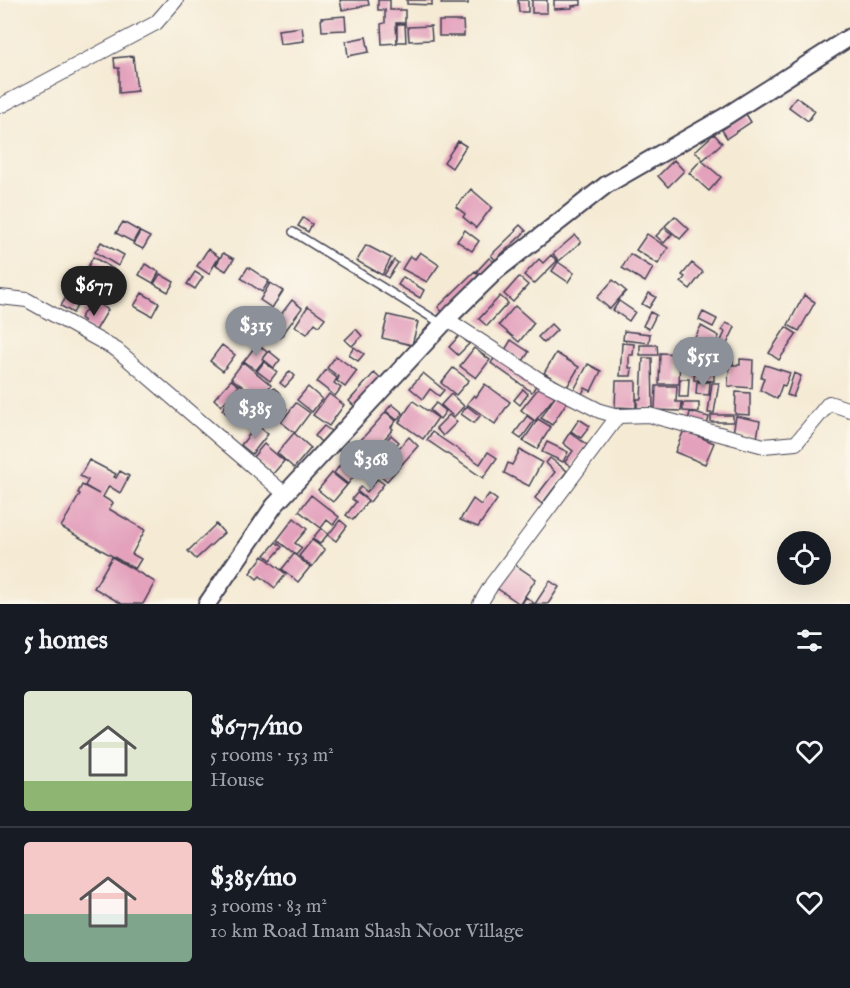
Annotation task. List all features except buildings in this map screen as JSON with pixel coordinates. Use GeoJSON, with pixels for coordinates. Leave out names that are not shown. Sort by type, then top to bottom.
{"type":"FeatureCollection","features":[{"type":"Feature","properties":{"kind":"street"},"geometry":{"type":"LineString","coordinates":[[0,106],[156,22],[176,0]]}},
{"type":"Feature","properties":{"kind":"street"},"geometry":{"type":"LineString","coordinates":[[207,604],[274,506],[445,322],[496,271],[606,185],[726,116],[850,37]]}},
{"type":"Feature","properties":{"kind":"street"},"geometry":{"type":"LineString","coordinates":[[0,297],[27,300],[117,350],[285,494]]}},
{"type":"Feature","properties":{"kind":"street"},"geometry":{"type":"LineString","coordinates":[[445,322],[543,382],[600,411],[618,416],[649,415],[764,446],[796,443],[830,403],[850,410]]}},
{"type":"Feature","properties":{"kind":"street"},"geometry":{"type":"LineString","coordinates":[[480,604],[498,576],[618,416]]}},
{"type":"Feature","properties":{"kind":"lane"},"geometry":{"type":"LineString","coordinates":[[292,232],[445,322]]}}]}
